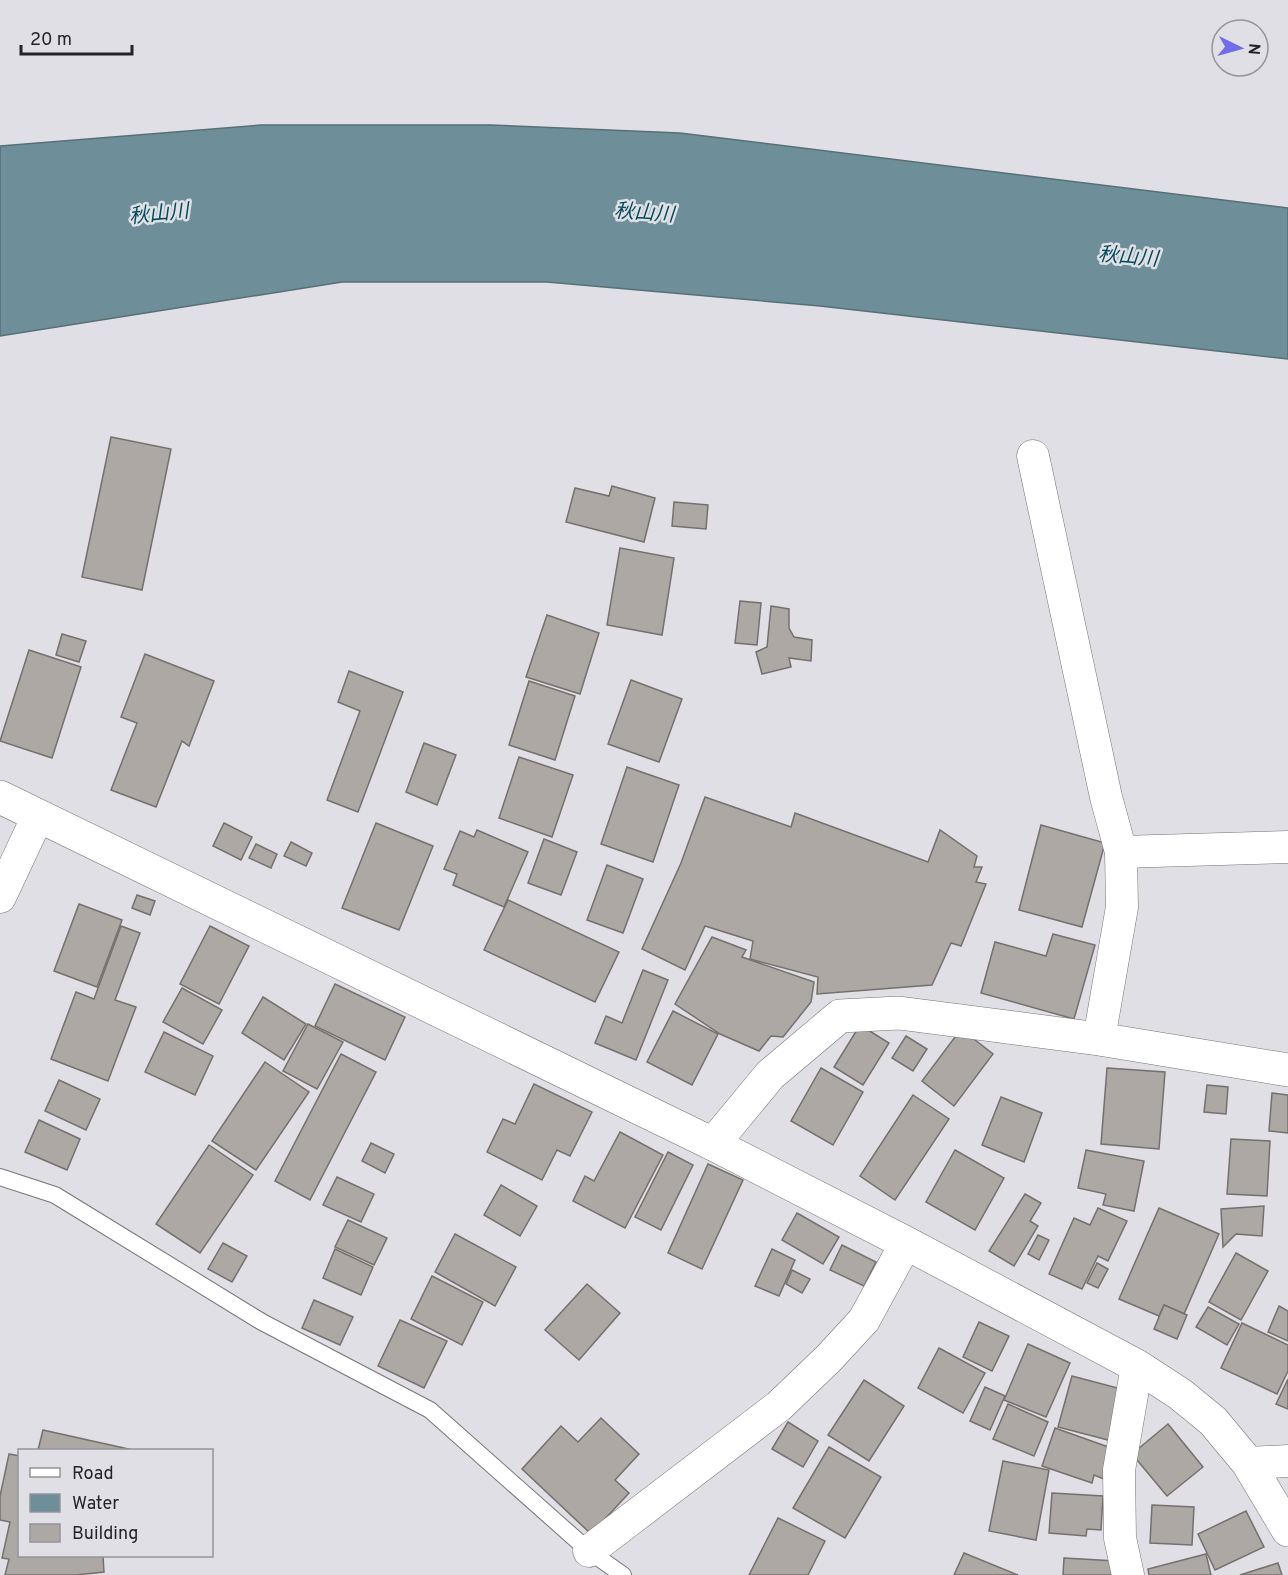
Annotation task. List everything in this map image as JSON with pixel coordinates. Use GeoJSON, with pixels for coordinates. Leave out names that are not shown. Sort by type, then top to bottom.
{"type":"FeatureCollection","features":[{"type":"Feature","properties":{"kind":"street"},"geometry":{"type":"LineString","coordinates":[[1033,456],[1106,797],[1121,852],[1122,908],[1099,1039]]}},
{"type":"Feature","properties":{"kind":"street"},"geometry":{"type":"LineString","coordinates":[[0,797],[713,1144],[906,1243],[1137,1366],[1180,1394],[1213,1421],[1248,1463],[1288,1530]]}},
{"type":"Feature","properties":{"kind":"street"},"geometry":{"type":"LineString","coordinates":[[0,897],[38,816]]}},
{"type":"Feature","properties":{"kind":"street"},"geometry":{"type":"LineString","coordinates":[[1121,852],[1288,847]]}},
{"type":"Feature","properties":{"kind":"street"},"geometry":{"type":"LineString","coordinates":[[713,1144],[770,1075],[840,1016],[899,1013],[1099,1039],[1288,1071]]}},
{"type":"Feature","properties":{"kind":"street"},"geometry":{"type":"LineString","coordinates":[[589,1551],[779,1406],[829,1358],[864,1320],[906,1243]]}},
{"type":"Feature","properties":{"kind":"street"},"geometry":{"type":"LineString","coordinates":[[1128,1575],[1120,1538],[1119,1470],[1137,1366]]}},
{"type":"Feature","properties":{"kind":"street"},"geometry":{"type":"LineString","coordinates":[[1248,1463],[1288,1461]]}},
{"type":"Feature","properties":{"kind":"lane"},"geometry":{"type":"LineString","coordinates":[[0,1177],[55,1195],[262,1322],[430,1410],[589,1551],[623,1575]]}},
{"type":"Feature","properties":{"kind":"water","name":"秋山川"},"geometry":{"type":"Polygon","coordinates":[[[261,125],[491,125],[680,133],[1288,208],[1288,359],[820,306],[547,282],[342,282],[0,336],[0,146],[261,125]]]}},
{"type":"Feature","properties":{"kind":"building"},"geometry":{"type":"Polygon","coordinates":[[[111,437],[171,449],[142,590],[82,577],[111,437]]]}},
{"type":"Feature","properties":{"kind":"building"},"geometry":{"type":"Polygon","coordinates":[[[612,486],[655,498],[644,542],[566,522],[575,488],[609,496],[612,486]]]}},
{"type":"Feature","properties":{"kind":"building"},"geometry":{"type":"Polygon","coordinates":[[[674,502],[708,505],[706,529],[672,526],[674,502]]]}},
{"type":"Feature","properties":{"kind":"building"},"geometry":{"type":"Polygon","coordinates":[[[620,548],[674,558],[662,635],[607,625],[620,548]]]}},
{"type":"Feature","properties":{"kind":"building"},"geometry":{"type":"Polygon","coordinates":[[[740,601],[761,603],[757,645],[735,643],[740,601]]]}},
{"type":"Feature","properties":{"kind":"building"},"geometry":{"type":"Polygon","coordinates":[[[771,606],[789,609],[789,628],[794,637],[812,640],[811,661],[789,658],[791,667],[762,674],[756,652],[767,647],[771,606]]]}},
{"type":"Feature","properties":{"kind":"building"},"geometry":{"type":"Polygon","coordinates":[[[547,615],[599,633],[580,694],[526,677],[547,615]]]}},
{"type":"Feature","properties":{"kind":"building"},"geometry":{"type":"Polygon","coordinates":[[[62,634],[86,641],[79,662],[56,655],[62,634]]]}},
{"type":"Feature","properties":{"kind":"building"},"geometry":{"type":"Polygon","coordinates":[[[29,650],[81,667],[52,758],[0,741],[29,650]]]}},
{"type":"Feature","properties":{"kind":"building"},"geometry":{"type":"Polygon","coordinates":[[[145,654],[214,681],[189,746],[182,741],[156,807],[111,790],[137,723],[121,717],[145,654]]]}},
{"type":"Feature","properties":{"kind":"building"},"geometry":{"type":"Polygon","coordinates":[[[349,671],[403,692],[358,812],[327,800],[360,711],[338,702],[349,671]]]}},
{"type":"Feature","properties":{"kind":"building"},"geometry":{"type":"Polygon","coordinates":[[[631,680],[682,699],[659,762],[608,744],[631,680]]]}},
{"type":"Feature","properties":{"kind":"building"},"geometry":{"type":"Polygon","coordinates":[[[529,681],[575,696],[555,760],[509,745],[529,681]]]}},
{"type":"Feature","properties":{"kind":"building"},"geometry":{"type":"Polygon","coordinates":[[[424,743],[456,755],[437,805],[406,792],[424,743]]]}},
{"type":"Feature","properties":{"kind":"building"},"geometry":{"type":"Polygon","coordinates":[[[519,757],[573,775],[552,837],[499,818],[519,757]]]}},
{"type":"Feature","properties":{"kind":"building"},"geometry":{"type":"Polygon","coordinates":[[[627,767],[679,785],[653,862],[601,844],[627,767]]]}},
{"type":"Feature","properties":{"kind":"building"},"geometry":{"type":"Polygon","coordinates":[[[705,797],[791,827],[795,813],[928,862],[940,830],[977,856],[974,867],[982,867],[976,882],[986,884],[961,946],[951,943],[932,985],[817,994],[818,977],[750,959],[753,941],[705,926],[685,970],[642,949],[681,863],[705,797]]]}},
{"type":"Feature","properties":{"kind":"building"},"geometry":{"type":"Polygon","coordinates":[[[224,823],[252,837],[241,860],[213,846],[224,823]]]}},
{"type":"Feature","properties":{"kind":"building"},"geometry":{"type":"Polygon","coordinates":[[[376,823],[433,846],[399,930],[342,908],[376,823]]]}},
{"type":"Feature","properties":{"kind":"building"},"geometry":{"type":"Polygon","coordinates":[[[1041,825],[1105,843],[1082,927],[1019,910],[1041,825]]]}},
{"type":"Feature","properties":{"kind":"building"},"geometry":{"type":"Polygon","coordinates":[[[477,830],[528,852],[504,907],[453,885],[457,874],[444,869],[460,831],[474,837],[477,830]]]}},
{"type":"Feature","properties":{"kind":"building"},"geometry":{"type":"Polygon","coordinates":[[[544,839],[577,852],[561,895],[528,883],[544,839]]]}},
{"type":"Feature","properties":{"kind":"building"},"geometry":{"type":"Polygon","coordinates":[[[291,842],[312,853],[306,866],[284,856],[291,842]]]}},
{"type":"Feature","properties":{"kind":"building"},"geometry":{"type":"Polygon","coordinates":[[[256,844],[277,854],[271,868],[249,858],[256,844]]]}},
{"type":"Feature","properties":{"kind":"building"},"geometry":{"type":"Polygon","coordinates":[[[607,865],[643,879],[623,933],[587,920],[607,865]]]}},
{"type":"Feature","properties":{"kind":"building"},"geometry":{"type":"Polygon","coordinates":[[[137,895],[155,901],[150,915],[132,908],[137,895]]]}},
{"type":"Feature","properties":{"kind":"building"},"geometry":{"type":"Polygon","coordinates":[[[508,900],[619,952],[595,1002],[484,950],[508,900]]]}},
{"type":"Feature","properties":{"kind":"building"},"geometry":{"type":"Polygon","coordinates":[[[79,904],[122,920],[97,987],[54,971],[79,904]]]}},
{"type":"Feature","properties":{"kind":"building"},"geometry":{"type":"Polygon","coordinates":[[[121,926],[140,933],[115,1000],[136,1007],[108,1081],[51,1059],[76,992],[94,999],[121,926]]]}},
{"type":"Feature","properties":{"kind":"building"},"geometry":{"type":"Polygon","coordinates":[[[210,926],[249,946],[219,1004],[180,984],[210,926]]]}},
{"type":"Feature","properties":{"kind":"building"},"geometry":{"type":"Polygon","coordinates":[[[1053,934],[1095,945],[1074,1019],[981,993],[995,942],[1046,956],[1053,934]]]}},
{"type":"Feature","properties":{"kind":"building"},"geometry":{"type":"Polygon","coordinates":[[[712,937],[746,950],[742,957],[814,982],[811,1002],[783,1037],[771,1036],[759,1051],[720,1034],[675,1004],[712,937]]]}},
{"type":"Feature","properties":{"kind":"building"},"geometry":{"type":"Polygon","coordinates":[[[643,970],[668,980],[636,1060],[595,1043],[606,1016],[622,1023],[643,970]]]}},
{"type":"Feature","properties":{"kind":"building"},"geometry":{"type":"Polygon","coordinates":[[[335,984],[405,1017],[385,1060],[315,1026],[335,984]]]}},
{"type":"Feature","properties":{"kind":"building"},"geometry":{"type":"Polygon","coordinates":[[[182,988],[222,1010],[203,1044],[163,1022],[182,988]]]}},
{"type":"Feature","properties":{"kind":"building"},"geometry":{"type":"Polygon","coordinates":[[[263,997],[306,1024],[284,1060],[242,1033],[263,997]]]}},
{"type":"Feature","properties":{"kind":"building"},"geometry":{"type":"Polygon","coordinates":[[[673,1011],[718,1034],[692,1085],[647,1062],[673,1011]]]}},
{"type":"Feature","properties":{"kind":"building"},"geometry":{"type":"Polygon","coordinates":[[[308,1024],[343,1042],[317,1089],[283,1071],[308,1024]]]}},
{"type":"Feature","properties":{"kind":"building"},"geometry":{"type":"Polygon","coordinates":[[[860,1025],[889,1043],[863,1085],[834,1067],[860,1025]]]}},
{"type":"Feature","properties":{"kind":"building"},"geometry":{"type":"Polygon","coordinates":[[[961,1029],[993,1054],[954,1106],[922,1081],[961,1029]]]}},
{"type":"Feature","properties":{"kind":"building"},"geometry":{"type":"Polygon","coordinates":[[[164,1032],[213,1056],[195,1095],[145,1072],[164,1032]]]}},
{"type":"Feature","properties":{"kind":"building"},"geometry":{"type":"Polygon","coordinates":[[[906,1036],[927,1049],[913,1071],[892,1058],[906,1036]]]}},
{"type":"Feature","properties":{"kind":"building"},"geometry":{"type":"Polygon","coordinates":[[[341,1054],[376,1072],[310,1200],[275,1181],[341,1054]]]}},
{"type":"Feature","properties":{"kind":"building"},"geometry":{"type":"Polygon","coordinates":[[[265,1062],[309,1092],[256,1170],[212,1141],[265,1062]]]}},
{"type":"Feature","properties":{"kind":"building"},"geometry":{"type":"Polygon","coordinates":[[[821,1068],[863,1092],[833,1145],[791,1121],[821,1068]]]}},
{"type":"Feature","properties":{"kind":"building"},"geometry":{"type":"Polygon","coordinates":[[[1107,1068],[1165,1072],[1159,1149],[1101,1144],[1107,1068]]]}},
{"type":"Feature","properties":{"kind":"building"},"geometry":{"type":"Polygon","coordinates":[[[59,1080],[100,1099],[86,1130],[45,1111],[59,1080]]]}},
{"type":"Feature","properties":{"kind":"building"},"geometry":{"type":"Polygon","coordinates":[[[534,1084],[592,1112],[570,1156],[557,1150],[542,1180],[487,1152],[503,1119],[515,1124],[534,1084]]]}},
{"type":"Feature","properties":{"kind":"building"},"geometry":{"type":"Polygon","coordinates":[[[1207,1085],[1228,1087],[1226,1114],[1204,1112],[1207,1085]]]}},
{"type":"Feature","properties":{"kind":"building"},"geometry":{"type":"Polygon","coordinates":[[[1272,1093],[1288,1095],[1288,1133],[1269,1131],[1272,1093]]]}},
{"type":"Feature","properties":{"kind":"building"},"geometry":{"type":"Polygon","coordinates":[[[913,1095],[949,1119],[895,1200],[860,1176],[913,1095]]]}},
{"type":"Feature","properties":{"kind":"building"},"geometry":{"type":"Polygon","coordinates":[[[1001,1097],[1042,1113],[1024,1162],[982,1145],[1001,1097]]]}},
{"type":"Feature","properties":{"kind":"building"},"geometry":{"type":"Polygon","coordinates":[[[39,1120],[80,1139],[67,1170],[25,1152],[39,1120]]]}},
{"type":"Feature","properties":{"kind":"building"},"geometry":{"type":"Polygon","coordinates":[[[620,1132],[663,1155],[625,1228],[573,1201],[585,1176],[594,1181],[620,1132]]]}},
{"type":"Feature","properties":{"kind":"building"},"geometry":{"type":"Polygon","coordinates":[[[1231,1139],[1270,1141],[1267,1196],[1227,1194],[1231,1139]]]}},
{"type":"Feature","properties":{"kind":"building"},"geometry":{"type":"Polygon","coordinates":[[[371,1143],[394,1154],[385,1173],[362,1161],[371,1143]]]}},
{"type":"Feature","properties":{"kind":"building"},"geometry":{"type":"Polygon","coordinates":[[[209,1145],[253,1175],[200,1253],[156,1224],[209,1145]]]}},
{"type":"Feature","properties":{"kind":"building"},"geometry":{"type":"Polygon","coordinates":[[[955,1150],[1004,1178],[975,1230],[926,1202],[955,1150]]]}},
{"type":"Feature","properties":{"kind":"building"},"geometry":{"type":"Polygon","coordinates":[[[1086,1150],[1144,1161],[1134,1211],[1103,1205],[1106,1194],[1078,1188],[1086,1150]]]}},
{"type":"Feature","properties":{"kind":"building"},"geometry":{"type":"Polygon","coordinates":[[[668,1152],[693,1165],[661,1230],[635,1217],[668,1152]]]}},
{"type":"Feature","properties":{"kind":"building"},"geometry":{"type":"Polygon","coordinates":[[[708,1164],[743,1180],[702,1269],[668,1253],[708,1164]]]}},
{"type":"Feature","properties":{"kind":"building"},"geometry":{"type":"Polygon","coordinates":[[[337,1177],[374,1194],[361,1222],[323,1205],[337,1177]]]}},
{"type":"Feature","properties":{"kind":"building"},"geometry":{"type":"Polygon","coordinates":[[[501,1185],[537,1206],[520,1236],[484,1215],[501,1185]]]}},
{"type":"Feature","properties":{"kind":"building"},"geometry":{"type":"Polygon","coordinates":[[[1025,1194],[1041,1203],[1030,1221],[1038,1226],[1014,1266],[989,1251],[1025,1194]]]}},
{"type":"Feature","properties":{"kind":"building"},"geometry":{"type":"Polygon","coordinates":[[[1264,1206],[1262,1236],[1236,1234],[1223,1247],[1221,1209],[1264,1206]]]}},
{"type":"Feature","properties":{"kind":"building"},"geometry":{"type":"Polygon","coordinates":[[[1098,1208],[1127,1221],[1108,1261],[1098,1256],[1082,1289],[1049,1274],[1074,1218],[1090,1225],[1098,1208]]]}},
{"type":"Feature","properties":{"kind":"building"},"geometry":{"type":"Polygon","coordinates":[[[1159,1208],[1219,1234],[1184,1314],[1164,1305],[1159,1316],[1119,1299],[1159,1208]]]}},
{"type":"Feature","properties":{"kind":"building"},"geometry":{"type":"Polygon","coordinates":[[[797,1213],[839,1237],[823,1264],[782,1240],[797,1213]]]}},
{"type":"Feature","properties":{"kind":"building"},"geometry":{"type":"Polygon","coordinates":[[[348,1220],[387,1238],[374,1265],[335,1247],[348,1220]]]}},
{"type":"Feature","properties":{"kind":"building"},"geometry":{"type":"Polygon","coordinates":[[[455,1234],[516,1267],[495,1306],[435,1272],[455,1234]]]}},
{"type":"Feature","properties":{"kind":"building"},"geometry":{"type":"Polygon","coordinates":[[[1038,1235],[1049,1240],[1039,1260],[1028,1254],[1038,1235]]]}},
{"type":"Feature","properties":{"kind":"building"},"geometry":{"type":"Polygon","coordinates":[[[223,1243],[247,1256],[232,1282],[208,1269],[223,1243]]]}},
{"type":"Feature","properties":{"kind":"building"},"geometry":{"type":"Polygon","coordinates":[[[842,1245],[876,1262],[864,1286],[830,1270],[842,1245]]]}},
{"type":"Feature","properties":{"kind":"building"},"geometry":{"type":"Polygon","coordinates":[[[335,1249],[373,1267],[361,1295],[323,1278],[335,1249]]]}},
{"type":"Feature","properties":{"kind":"building"},"geometry":{"type":"Polygon","coordinates":[[[772,1249],[795,1260],[779,1296],[755,1286],[772,1249]]]}},
{"type":"Feature","properties":{"kind":"building"},"geometry":{"type":"Polygon","coordinates":[[[1236,1253],[1268,1271],[1241,1320],[1209,1302],[1236,1253]]]}},
{"type":"Feature","properties":{"kind":"building"},"geometry":{"type":"Polygon","coordinates":[[[1097,1263],[1108,1269],[1098,1288],[1087,1283],[1097,1263]]]}},
{"type":"Feature","properties":{"kind":"building"},"geometry":{"type":"Polygon","coordinates":[[[792,1270],[810,1279],[802,1293],[786,1284],[792,1270]]]}},
{"type":"Feature","properties":{"kind":"building"},"geometry":{"type":"Polygon","coordinates":[[[432,1276],[483,1302],[462,1345],[411,1319],[432,1276]]]}},
{"type":"Feature","properties":{"kind":"building"},"geometry":{"type":"Polygon","coordinates":[[[587,1284],[620,1313],[579,1360],[545,1330],[587,1284]]]}},
{"type":"Feature","properties":{"kind":"building"},"geometry":{"type":"Polygon","coordinates":[[[314,1300],[353,1317],[340,1345],[302,1328],[314,1300]]]}},
{"type":"Feature","properties":{"kind":"building"},"geometry":{"type":"Polygon","coordinates":[[[1164,1305],[1187,1315],[1177,1339],[1154,1329],[1164,1305]]]}},
{"type":"Feature","properties":{"kind":"building"},"geometry":{"type":"Polygon","coordinates":[[[1279,1306],[1288,1311],[1288,1341],[1268,1332],[1279,1306]]]}},
{"type":"Feature","properties":{"kind":"building"},"geometry":{"type":"Polygon","coordinates":[[[1208,1307],[1239,1324],[1227,1345],[1196,1327],[1208,1307]]]}},
{"type":"Feature","properties":{"kind":"building"},"geometry":{"type":"Polygon","coordinates":[[[400,1320],[447,1341],[424,1388],[378,1366],[400,1320]]]}},
{"type":"Feature","properties":{"kind":"building"},"geometry":{"type":"Polygon","coordinates":[[[979,1322],[1009,1336],[992,1371],[963,1357],[979,1322]]]}},
{"type":"Feature","properties":{"kind":"building"},"geometry":{"type":"Polygon","coordinates":[[[1242,1323],[1288,1345],[1288,1371],[1277,1394],[1221,1368],[1242,1323]]]}},
{"type":"Feature","properties":{"kind":"building"},"geometry":{"type":"Polygon","coordinates":[[[1028,1344],[1070,1363],[1046,1417],[1004,1400],[1028,1344]]]}},
{"type":"Feature","properties":{"kind":"building"},"geometry":{"type":"Polygon","coordinates":[[[939,1348],[985,1373],[963,1413],[918,1388],[939,1348]]]}},
{"type":"Feature","properties":{"kind":"building"},"geometry":{"type":"Polygon","coordinates":[[[1072,1376],[1125,1390],[1112,1441],[1058,1427],[1072,1376]]]}},
{"type":"Feature","properties":{"kind":"building"},"geometry":{"type":"Polygon","coordinates":[[[1288,1379],[1288,1409],[1276,1404],[1288,1379]]]}},
{"type":"Feature","properties":{"kind":"building"},"geometry":{"type":"Polygon","coordinates":[[[864,1380],[904,1406],[869,1461],[828,1435],[864,1380]]]}},
{"type":"Feature","properties":{"kind":"building"},"geometry":{"type":"Polygon","coordinates":[[[985,1387],[1005,1396],[990,1430],[970,1421],[985,1387]]]}},
{"type":"Feature","properties":{"kind":"building"},"geometry":{"type":"Polygon","coordinates":[[[1008,1404],[1048,1422],[1034,1456],[993,1439],[1008,1404]]]}},
{"type":"Feature","properties":{"kind":"building"},"geometry":{"type":"Polygon","coordinates":[[[601,1418],[639,1454],[615,1480],[629,1493],[591,1534],[522,1469],[561,1426],[578,1442],[601,1418]]]}},
{"type":"Feature","properties":{"kind":"building"},"geometry":{"type":"Polygon","coordinates":[[[788,1422],[818,1441],[803,1467],[772,1449],[788,1422]]]}},
{"type":"Feature","properties":{"kind":"building"},"geometry":{"type":"Polygon","coordinates":[[[1168,1424],[1203,1467],[1167,1496],[1132,1454],[1168,1424]]]}},
{"type":"Feature","properties":{"kind":"building"},"geometry":{"type":"Polygon","coordinates":[[[1055,1428],[1114,1449],[1104,1479],[1094,1475],[1092,1483],[1042,1466],[1055,1428]]]}},
{"type":"Feature","properties":{"kind":"building"},"geometry":{"type":"Polygon","coordinates":[[[43,1430],[128,1449],[38,1449],[43,1430]]]}},
{"type":"Feature","properties":{"kind":"building"},"geometry":{"type":"Polygon","coordinates":[[[829,1447],[881,1477],[845,1538],[793,1508],[829,1447]]]}},
{"type":"Feature","properties":{"kind":"building"},"geometry":{"type":"Polygon","coordinates":[[[9,1454],[18,1456],[18,1557],[103,1557],[104,1572],[76,1575],[5,1575],[9,1559],[2,1558],[10,1522],[0,1520],[0,1496],[9,1454]]]}},
{"type":"Feature","properties":{"kind":"building"},"geometry":{"type":"Polygon","coordinates":[[[1003,1461],[1049,1470],[1036,1540],[989,1531],[1003,1461]]]}},
{"type":"Feature","properties":{"kind":"building"},"geometry":{"type":"Polygon","coordinates":[[[1052,1493],[1103,1496],[1101,1530],[1087,1529],[1086,1536],[1049,1533],[1052,1493]]]}},
{"type":"Feature","properties":{"kind":"building"},"geometry":{"type":"Polygon","coordinates":[[[1152,1505],[1194,1507],[1192,1545],[1150,1543],[1152,1505]]]}},
{"type":"Feature","properties":{"kind":"building"},"geometry":{"type":"Polygon","coordinates":[[[1246,1511],[1264,1547],[1215,1570],[1198,1534],[1246,1511]]]}},
{"type":"Feature","properties":{"kind":"building"},"geometry":{"type":"Polygon","coordinates":[[[778,1518],[825,1541],[808,1575],[749,1575],[778,1518]]]}},
{"type":"Feature","properties":{"kind":"building"},"geometry":{"type":"Polygon","coordinates":[[[964,1553],[1018,1575],[954,1575],[964,1553]]]}},
{"type":"Feature","properties":{"kind":"building"},"geometry":{"type":"Polygon","coordinates":[[[1206,1554],[1211,1575],[1149,1575],[1148,1569],[1206,1554]]]}},
{"type":"Feature","properties":{"kind":"building"},"geometry":{"type":"Polygon","coordinates":[[[1064,1558],[1116,1561],[1116,1575],[1063,1575],[1064,1558]]]}},
{"type":"Feature","properties":{"kind":"building"},"geometry":{"type":"Polygon","coordinates":[[[1278,1563],[1282,1575],[1240,1575],[1278,1563]]]}}]}
